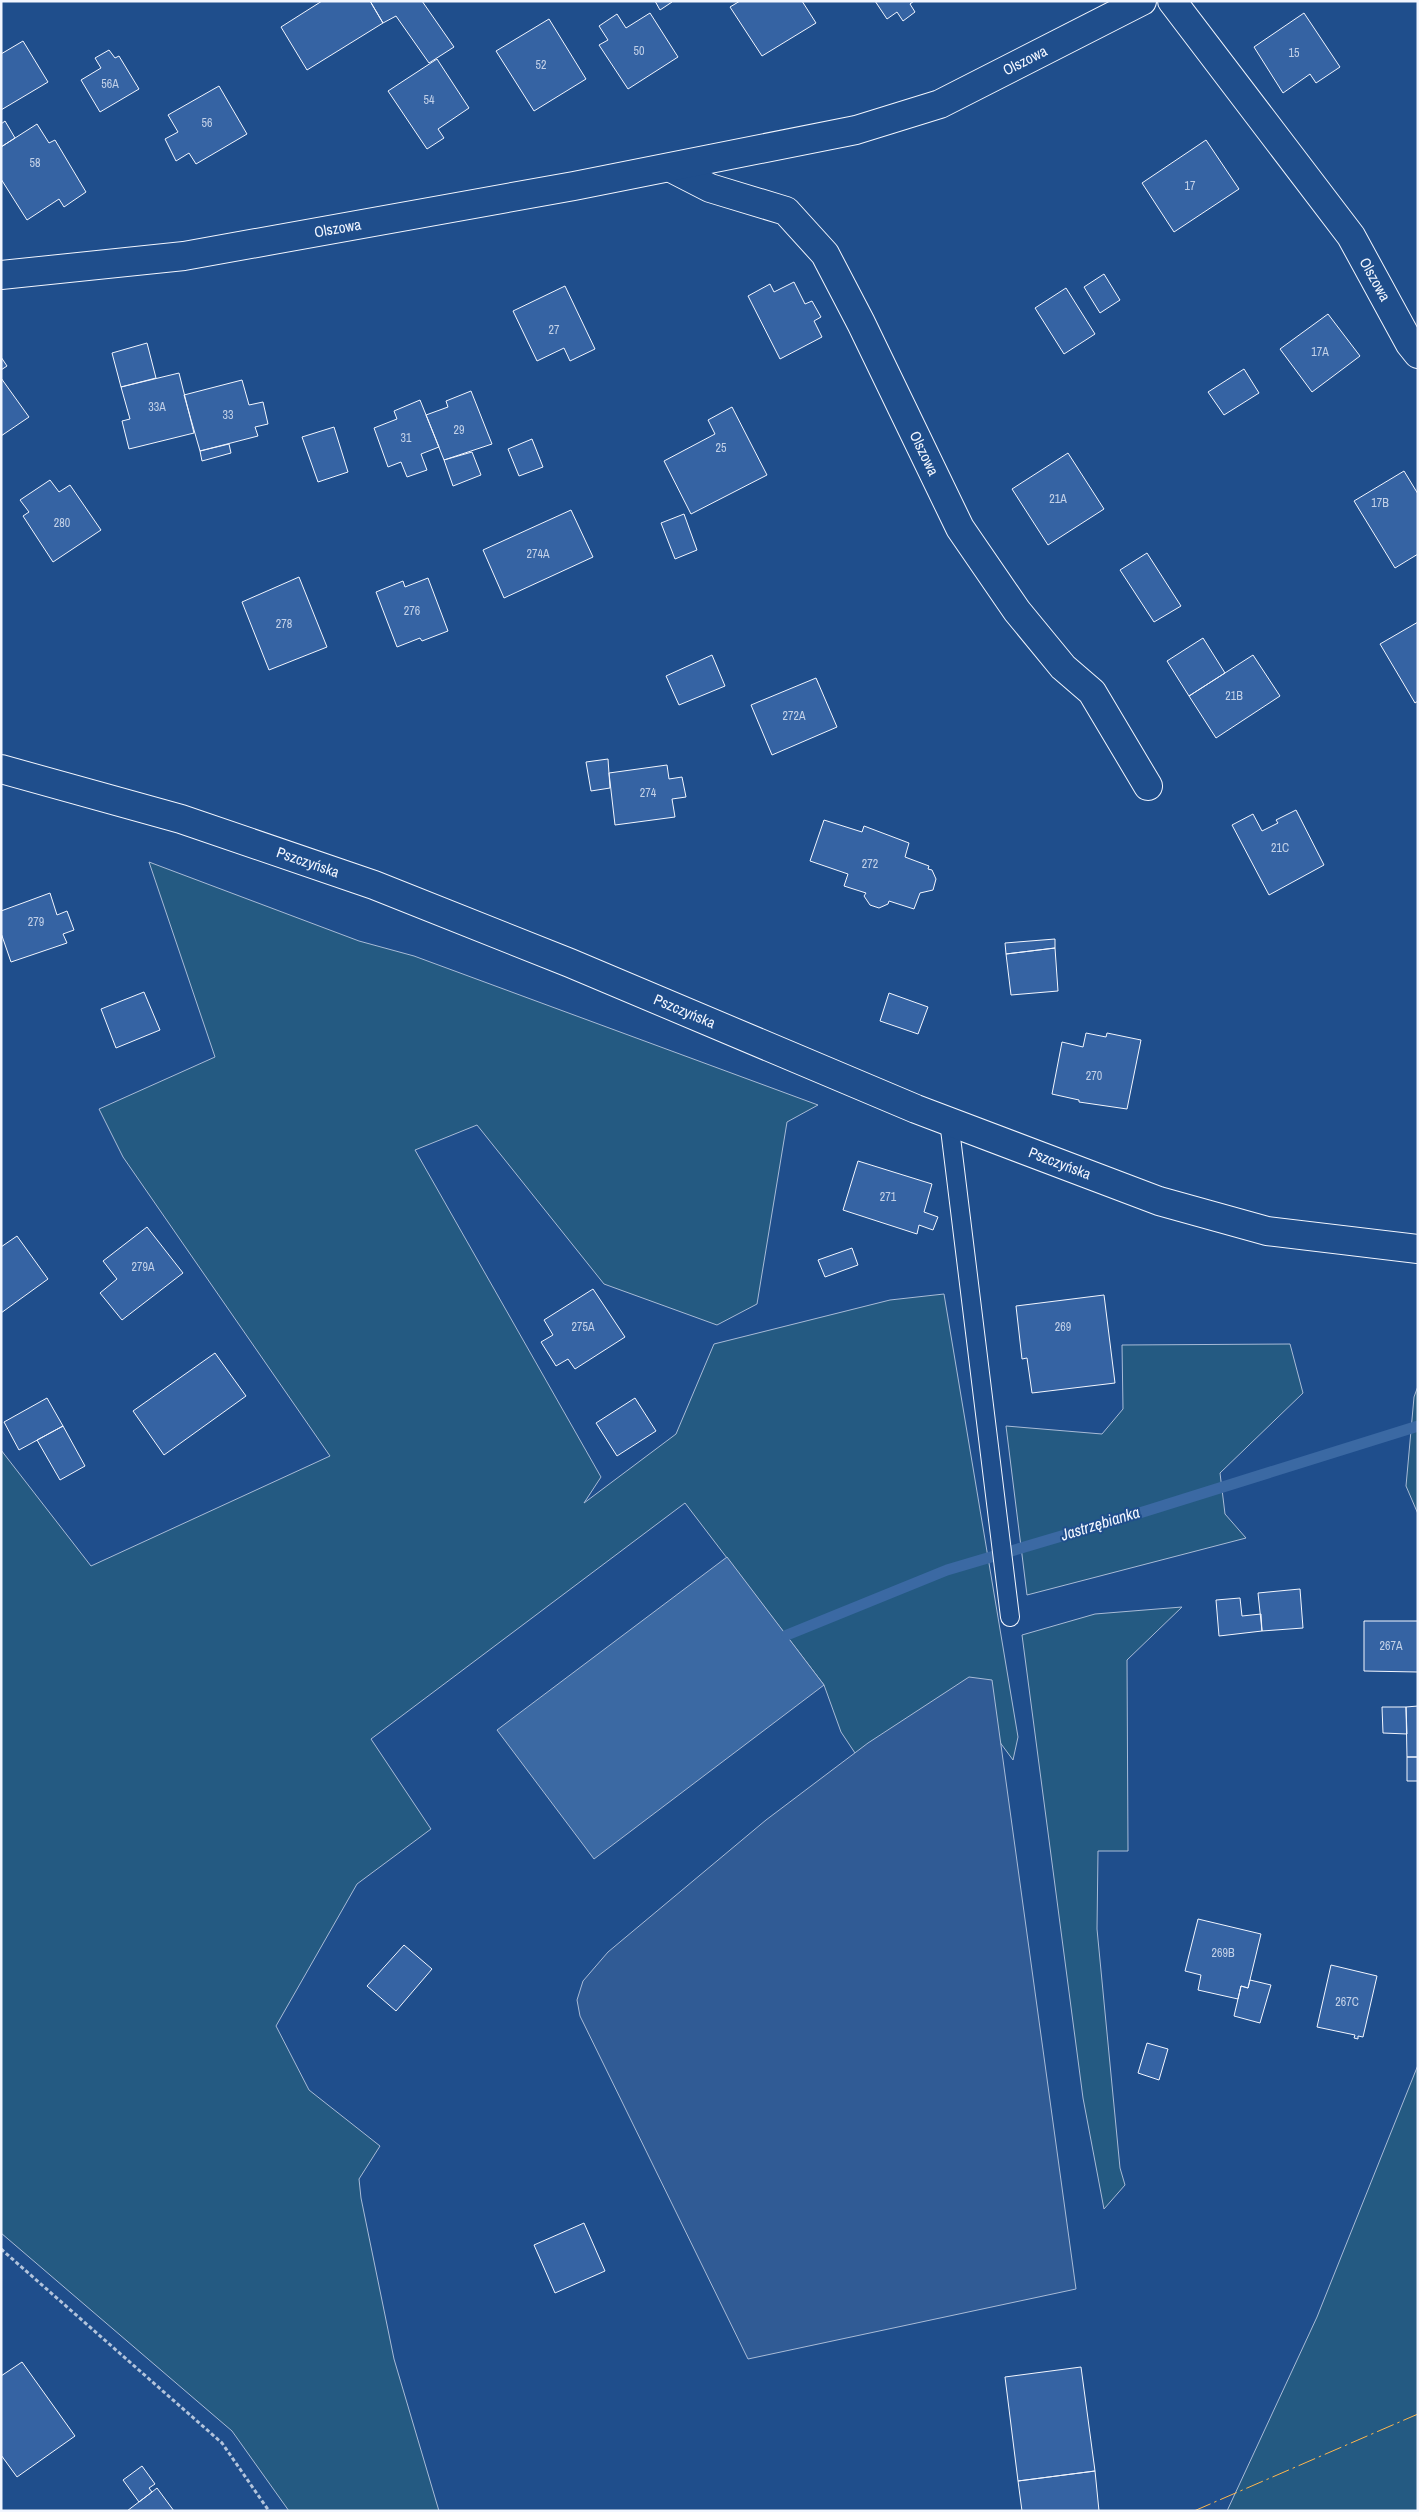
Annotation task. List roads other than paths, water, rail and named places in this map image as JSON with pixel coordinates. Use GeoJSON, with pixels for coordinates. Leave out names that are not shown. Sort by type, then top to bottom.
{"type":"FeatureCollection","features":[{"type":"Feature","properties":{"kind":"street","name":"Olszowa"},"geometry":{"type":"LineString","coordinates":[[1,274],[184,256],[672,168],[856,130],[940,104],[1142,1]]}},
{"type":"Feature","properties":{"kind":"street","name":"Olszowa"},"geometry":{"type":"LineString","coordinates":[[1172,1],[1351,236],[1414,349],[1418,375]]}},
{"type":"Feature","properties":{"kind":"street","name":"Olszowa"},"geometry":{"type":"LineString","coordinates":[[672,168],[710,188],[786,211],[825,254],[862,323],[960,528],[1017,610],[1063,666],[1092,692],[1148,786]]}},
{"type":"Feature","properties":{"kind":"street","name":"Pszczyńska"},"geometry":{"type":"LineString","coordinates":[[1,768],[181,819],[374,885],[949,1121],[1159,1201],[1267,1231],[1418,1249]]}},
{"type":"Feature","properties":{"kind":"street","name":"Pszczyńska"},"geometry":{"type":"LineString","coordinates":[[1369,1244],[1418,1233]]}},
{"type":"Feature","properties":{"kind":"lane"},"geometry":{"type":"LineString","coordinates":[[949,1121],[1010,1617]]}},
{"type":"Feature","properties":{"kind":"waterway","name":"Jastrzębianka"},"geometry":{"type":"LineString","coordinates":[[787,1635],[947,1570],[1146,1511],[1418,1426]]}}]}
